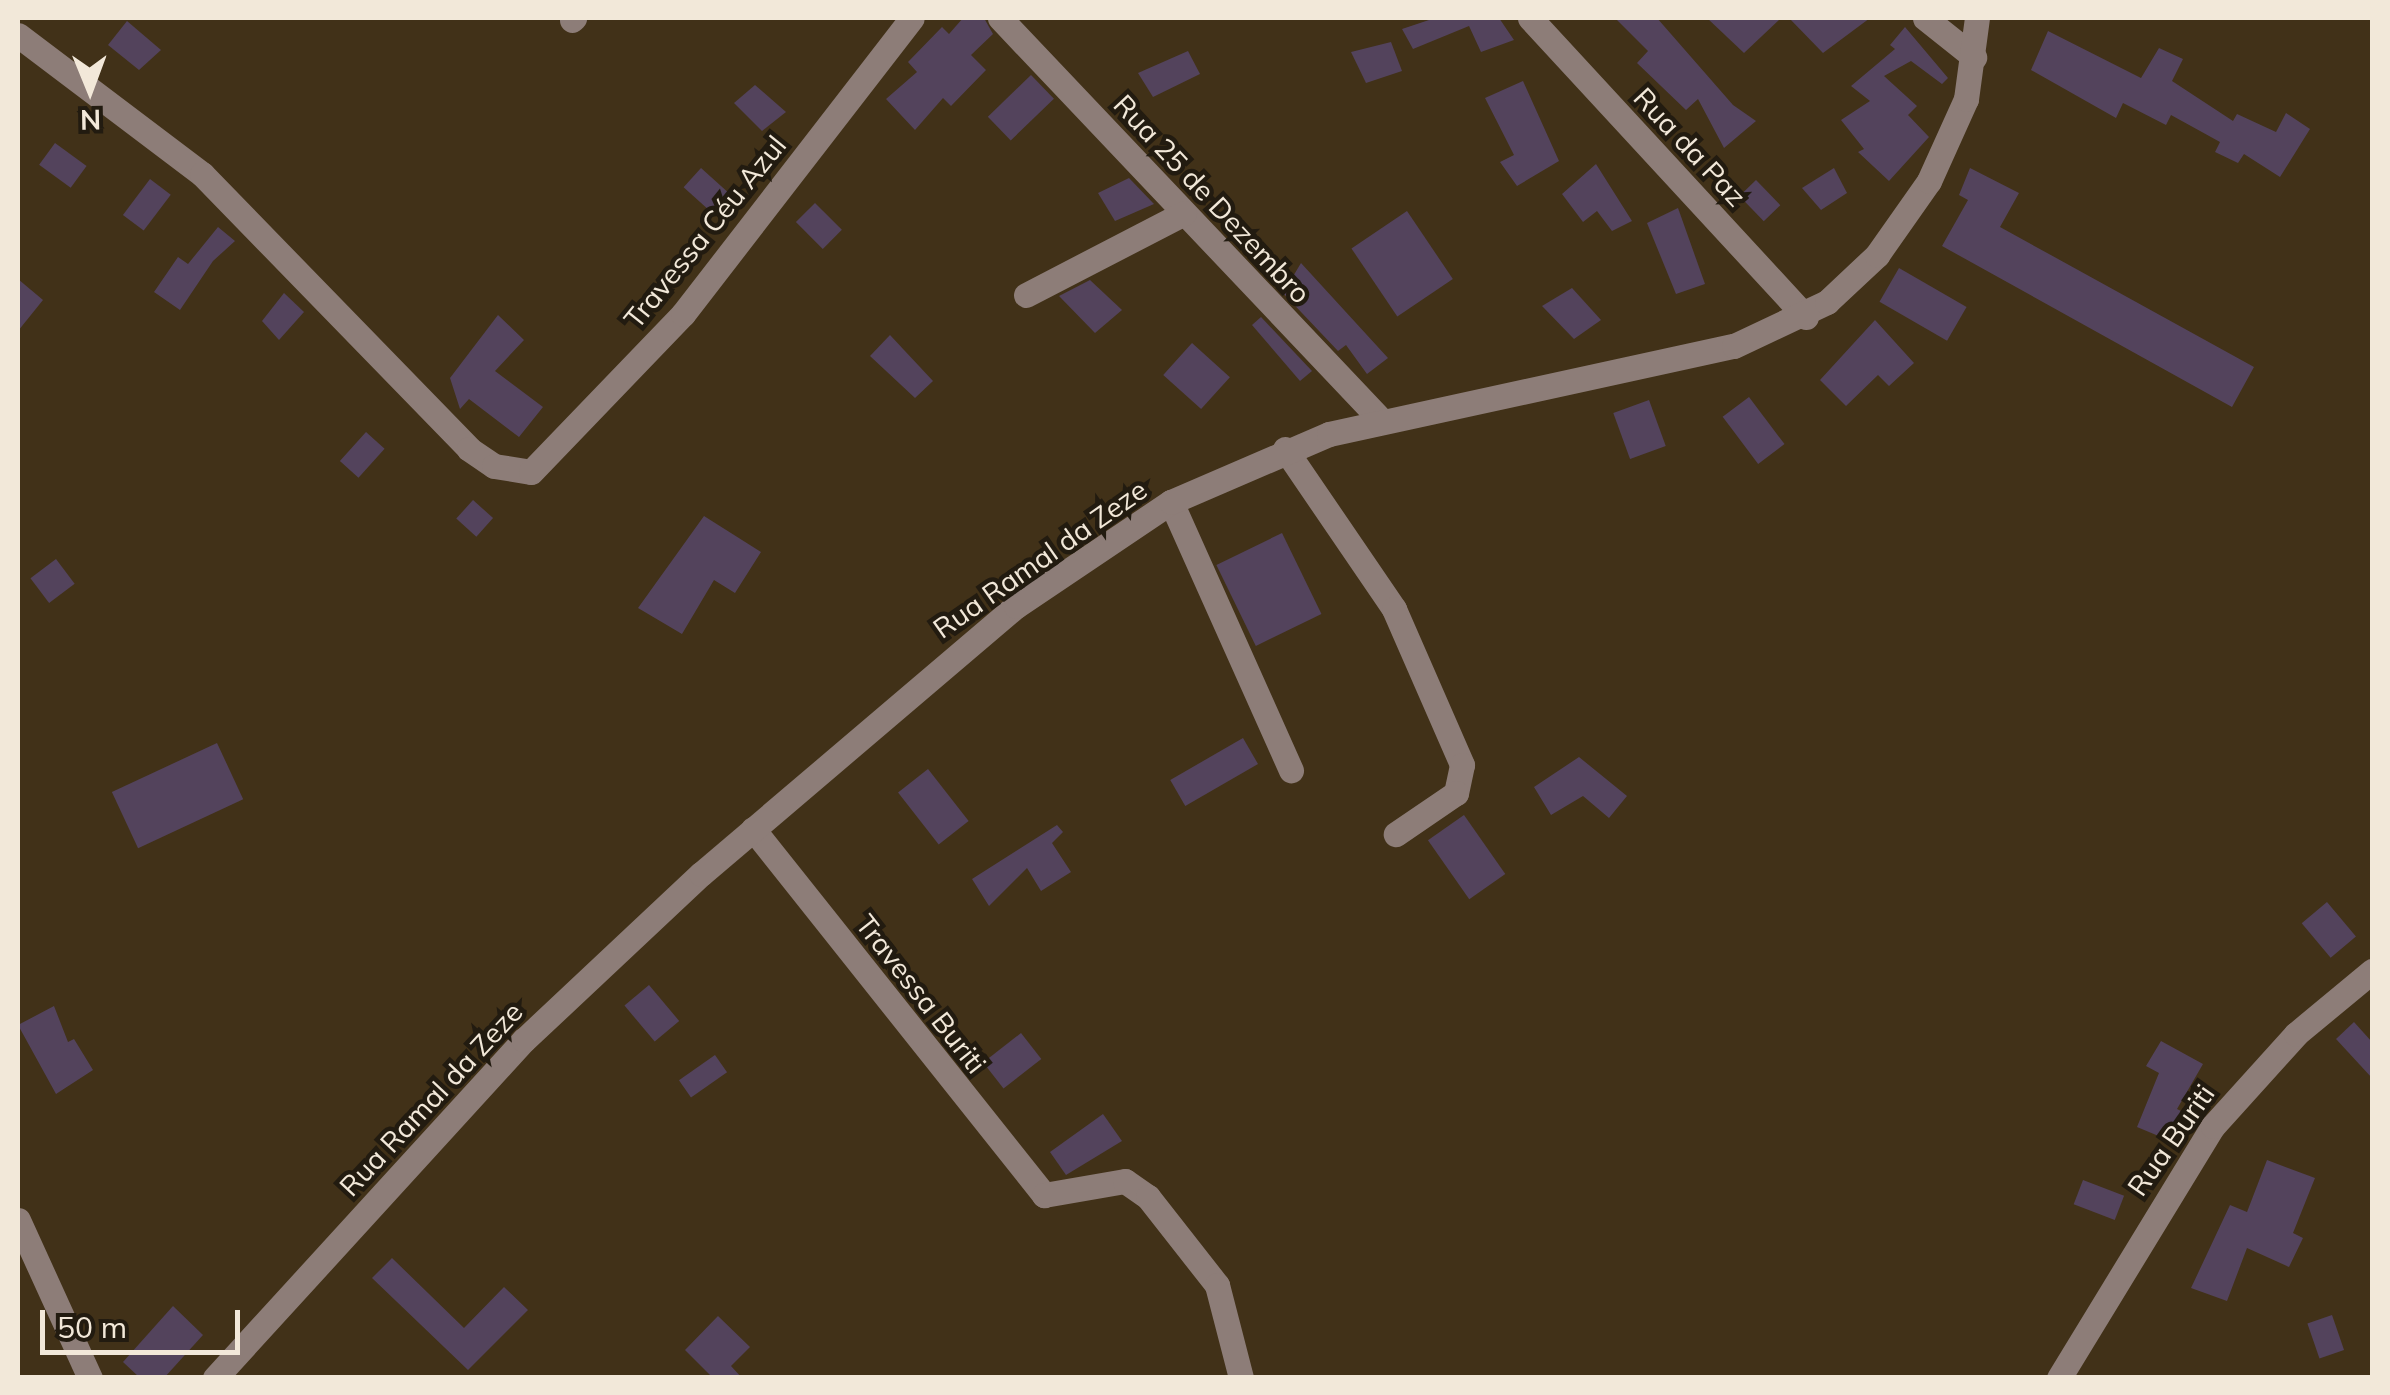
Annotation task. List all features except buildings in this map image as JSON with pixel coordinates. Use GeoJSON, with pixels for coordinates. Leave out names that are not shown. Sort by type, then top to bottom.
{"type":"FeatureCollection","features":[{"type":"Feature","properties":{"kind":"street","name":"Travessa Céu Azul"},"geometry":{"type":"LineString","coordinates":[[18,34],[202,174],[469,449],[494,466],[530,472],[682,314],[912,18]]}},
{"type":"Feature","properties":{"kind":"street","name":"Rua da Paz"},"geometry":{"type":"LineString","coordinates":[[1530,18],[1806,317]]}},
{"type":"Feature","properties":{"kind":"street"},"geometry":{"type":"LineString","coordinates":[[1925,18],[1974,58]]}},
{"type":"Feature","properties":{"kind":"street","name":"Rua Ramal da Zeze"},"geometry":{"type":"LineString","coordinates":[[215,1378],[524,1040],[753,829],[1016,606],[1171,502],[1285,449],[1382,420],[1734,346],[1806,317],[1864,268],[1908,216],[1958,118],[1974,58],[1978,18]]}},
{"type":"Feature","properties":{"kind":"street","name":"Rua 25 de Dezembro"},"geometry":{"type":"LineString","coordinates":[[1005,19],[1382,420]]}},
{"type":"Feature","properties":{"kind":"street"},"geometry":{"type":"LineString","coordinates":[[1026,295],[1184,213]]}},
{"type":"Feature","properties":{"kind":"street"},"geometry":{"type":"LineString","coordinates":[[1285,449],[1394,609],[1462,765],[1456,793],[1396,834]]}},
{"type":"Feature","properties":{"kind":"street"},"geometry":{"type":"LineString","coordinates":[[1171,502],[1290,770]]}},
{"type":"Feature","properties":{"kind":"street","name":"Travessa Buriti"},"geometry":{"type":"LineString","coordinates":[[753,829],[1044,1195],[1126,1181],[1148,1198],[1217,1285],[1241,1378]]}},
{"type":"Feature","properties":{"kind":"street","name":"Rua Buriti"},"geometry":{"type":"LineString","coordinates":[[2067,1375],[2213,1126],[2296,1034],[2372,971]]}},
{"type":"Feature","properties":{"kind":"street"},"geometry":{"type":"LineString","coordinates":[[18,1220],[90,1378]]}}]}
